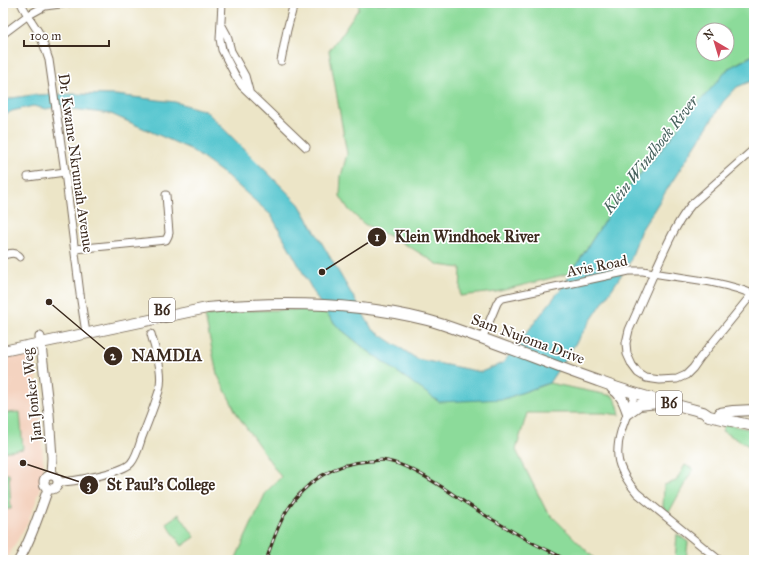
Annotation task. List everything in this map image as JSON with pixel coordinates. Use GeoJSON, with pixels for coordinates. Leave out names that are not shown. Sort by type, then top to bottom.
{"type":"FeatureCollection","features":[{"type":"Feature","properties":{"kind":"highway","name":"Sam Nujoma Drive"},"geometry":{"type":"LineString","coordinates":[[3,345],[86,330],[172,308],[206,303],[245,299],[268,300],[287,304],[342,305],[427,320],[636,394],[703,412],[709,416],[754,426]]}},
{"type":"Feature","properties":{"kind":"highway","name":"Sam Nujoma Drive"},"geometry":{"type":"LineString","coordinates":[[3,351],[40,339]]}},
{"type":"Feature","properties":{"kind":"highway"},"geometry":{"type":"LineString","coordinates":[[599,382],[613,388],[620,394],[628,413],[642,404],[666,403]]}},
{"type":"Feature","properties":{"kind":"highway","name":"B6"},"geometry":{"type":"LineString","coordinates":[[720,413],[754,410]]}},
{"type":"Feature","properties":{"kind":"highway","name":"B6"},"geometry":{"type":"LineString","coordinates":[[703,412],[709,411],[754,420]]}},
{"type":"Feature","properties":{"kind":"main road","name":"Jan Jonker Weg"},"geometry":{"type":"LineString","coordinates":[[19,560],[48,489],[44,486],[44,481],[46,477],[51,475],[52,458],[49,414],[40,339]]}},
{"type":"Feature","properties":{"kind":"main road"},"geometry":{"type":"LineString","coordinates":[[48,489],[55,488],[58,482],[55,476],[51,475]]}},
{"type":"Feature","properties":{"kind":"street","name":"Dr. Kwame Nkrumah Avenue"},"geometry":{"type":"LineString","coordinates":[[21,3],[46,48],[49,60],[66,172],[80,294],[86,330]]}},
{"type":"Feature","properties":{"kind":"street"},"geometry":{"type":"LineString","coordinates":[[3,34],[27,16],[45,6],[68,3]]}},
{"type":"Feature","properties":{"kind":"street"},"geometry":{"type":"LineString","coordinates":[[222,3],[220,39],[222,50],[235,75],[242,86],[306,147]]}},
{"type":"Feature","properties":{"kind":"street"},"geometry":{"type":"LineString","coordinates":[[281,61],[294,3]]}},
{"type":"Feature","properties":{"kind":"street"},"geometry":{"type":"LineString","coordinates":[[221,24],[228,35],[231,51],[243,70],[249,92]]}},
{"type":"Feature","properties":{"kind":"street"},"geometry":{"type":"LineString","coordinates":[[235,75],[242,74],[243,70]]}},
{"type":"Feature","properties":{"kind":"street"},"geometry":{"type":"LineString","coordinates":[[753,295],[686,375],[676,379],[660,380],[646,378],[638,373],[632,365],[627,354],[626,343],[629,330],[654,273],[685,212],[754,149]]}},
{"type":"Feature","properties":{"kind":"street"},"geometry":{"type":"LineString","coordinates":[[28,177],[66,172]]}},
{"type":"Feature","properties":{"kind":"street"},"geometry":{"type":"LineString","coordinates":[[75,249],[166,240],[169,233],[166,195]]}},
{"type":"Feature","properties":{"kind":"street"},"geometry":{"type":"LineString","coordinates":[[3,255],[14,253],[18,254],[20,257]]}},
{"type":"Feature","properties":{"kind":"street","name":"Avis Road"},"geometry":{"type":"LineString","coordinates":[[482,339],[497,303],[503,298],[629,271],[643,271],[722,284],[740,289],[753,295]]}},
{"type":"Feature","properties":{"kind":"street"},"geometry":{"type":"LineString","coordinates":[[58,482],[67,482],[118,470],[131,463],[137,452],[161,383],[160,367],[151,334]]}},
{"type":"Feature","properties":{"kind":"street"},"geometry":{"type":"LineString","coordinates":[[636,394],[622,430],[619,445],[618,458],[623,471],[636,493],[719,560]]}},
{"type":"Feature","properties":{"kind":"shaded area"},"geometry":{"type":"Polygon","coordinates":[[[26,352],[35,358],[44,470],[40,491],[28,522],[6,560],[3,560],[3,358],[26,352]]]}},
{"type":"Feature","properties":{"kind":"green space"},"geometry":{"type":"Polygon","coordinates":[[[358,3],[754,3],[754,54],[729,68],[617,201],[571,273],[496,292],[460,296],[461,268],[439,265],[410,247],[364,224],[349,210],[340,196],[341,176],[347,154],[329,51],[359,8],[358,3]]]}},
{"type":"Feature","properties":{"kind":"green space"},"geometry":{"type":"Polygon","coordinates":[[[323,309],[337,326],[364,348],[403,376],[504,399],[549,383],[613,396],[618,406],[620,415],[604,413],[527,413],[516,450],[546,510],[596,560],[235,560],[266,492],[281,477],[238,416],[217,374],[205,316],[238,311],[323,309]]]}},
{"type":"Feature","properties":{"kind":"green space"},"geometry":{"type":"Polygon","coordinates":[[[20,412],[23,449],[3,452],[3,413],[20,412]]]}},
{"type":"Feature","properties":{"kind":"green space"},"geometry":{"type":"Polygon","coordinates":[[[725,424],[754,430],[754,449],[722,431],[725,424]]]}},
{"type":"Feature","properties":{"kind":"green space"},"geometry":{"type":"Polygon","coordinates":[[[685,465],[693,469],[669,512],[663,507],[664,485],[676,481],[685,465]]]}},
{"type":"Feature","properties":{"kind":"green space"},"geometry":{"type":"Polygon","coordinates":[[[3,474],[9,474],[11,509],[3,509],[3,474]]]}},
{"type":"Feature","properties":{"kind":"green space"},"geometry":{"type":"Polygon","coordinates":[[[179,514],[195,537],[182,546],[166,523],[179,514]]]}},
{"type":"Feature","properties":{"kind":"green space"},"geometry":{"type":"Polygon","coordinates":[[[677,534],[688,542],[686,560],[675,560],[677,534]]]}},
{"type":"Feature","properties":{"kind":"water"},"geometry":{"type":"Polygon","coordinates":[[[754,55],[754,80],[737,87],[723,102],[640,232],[630,262],[549,383],[504,399],[439,402],[364,348],[337,326],[323,309],[271,215],[227,176],[190,149],[111,114],[57,107],[46,109],[33,106],[12,111],[3,116],[3,102],[12,98],[32,95],[116,95],[175,102],[205,110],[299,204],[372,329],[417,359],[481,372],[503,363],[563,286],[617,201],[662,149],[687,116],[729,68],[754,55]]]}},
{"type":"Feature","properties":{"kind":"railway"},"geometry":{"type":"LineString","coordinates":[[266,560],[277,530],[286,512],[302,491],[311,483],[344,465],[357,462],[382,460],[403,466],[426,477],[483,514],[565,560]]}},
{"type":"Feature","properties":{"kind":"place","name":"Klein Windhoek River"},"geometry":{"type":"Point","coordinates":[322,272]}},
{"type":"Feature","properties":{"kind":"place","name":"NAMDIA"},"geometry":{"type":"Point","coordinates":[49,302]}},
{"type":"Feature","properties":{"kind":"place","name":"St Paul's College"},"geometry":{"type":"Point","coordinates":[23,463]}}]}
